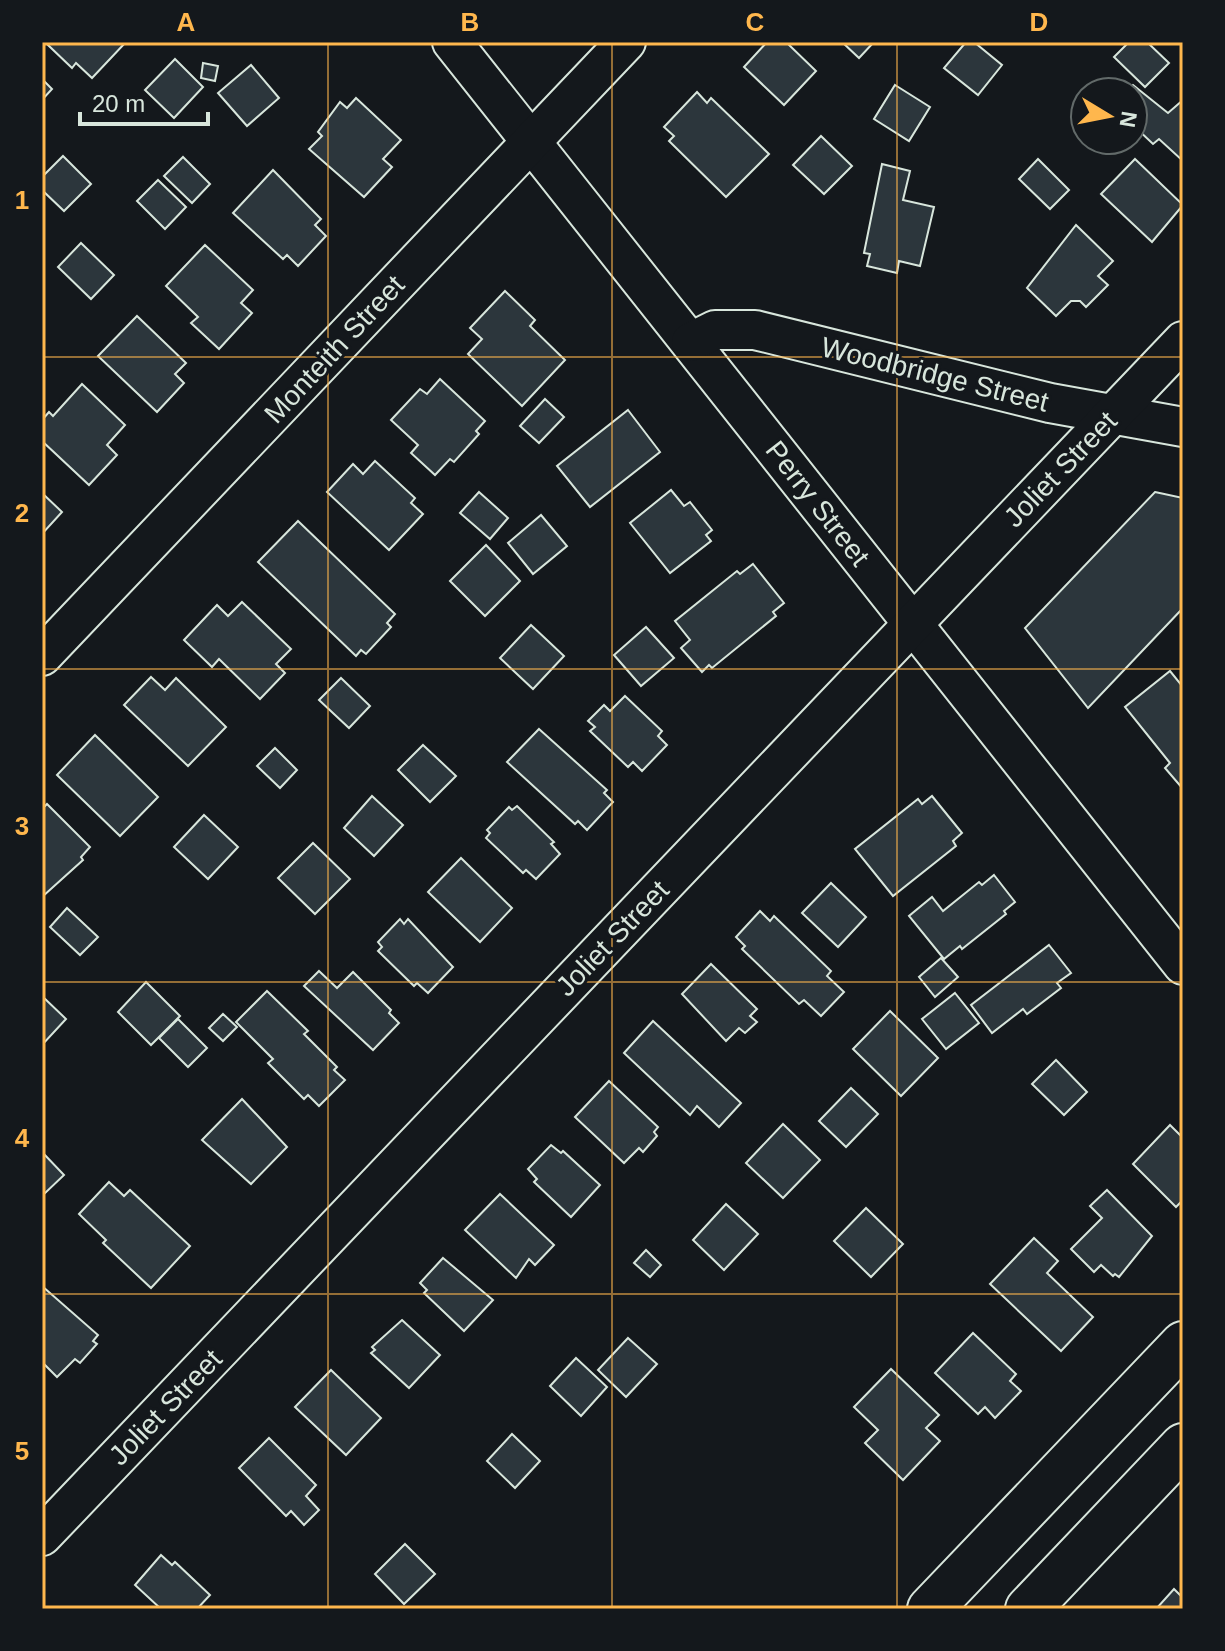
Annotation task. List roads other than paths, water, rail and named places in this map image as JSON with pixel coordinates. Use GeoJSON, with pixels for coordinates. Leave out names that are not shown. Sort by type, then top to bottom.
{"type":"FeatureCollection","features":[{"type":"Feature","properties":{"kind":"street","name":"Perry Street"},"geometry":{"type":"LineString","coordinates":[[452,42],[1183,965]]}},
{"type":"Feature","properties":{"kind":"street","name":"Monteith Street"},"geometry":{"type":"LineString","coordinates":[[42,656],[626,42]]}},
{"type":"Feature","properties":{"kind":"street","name":"Woodbridge Street"},"geometry":{"type":"LineString","coordinates":[[691,342],[715,330],[755,330],[928,375],[1112,415],[1183,427]]}},
{"type":"Feature","properties":{"kind":"street","name":"Joliet Street"},"geometry":{"type":"LineString","coordinates":[[42,1536],[1183,341]]}},
{"type":"Feature","properties":{"kind":"street"},"geometry":{"type":"LineString","coordinates":[[930,1609],[1183,1344]]}},
{"type":"Feature","properties":{"kind":"street"},"geometry":{"type":"LineString","coordinates":[[1028,1609],[1183,1446]]}}]}
